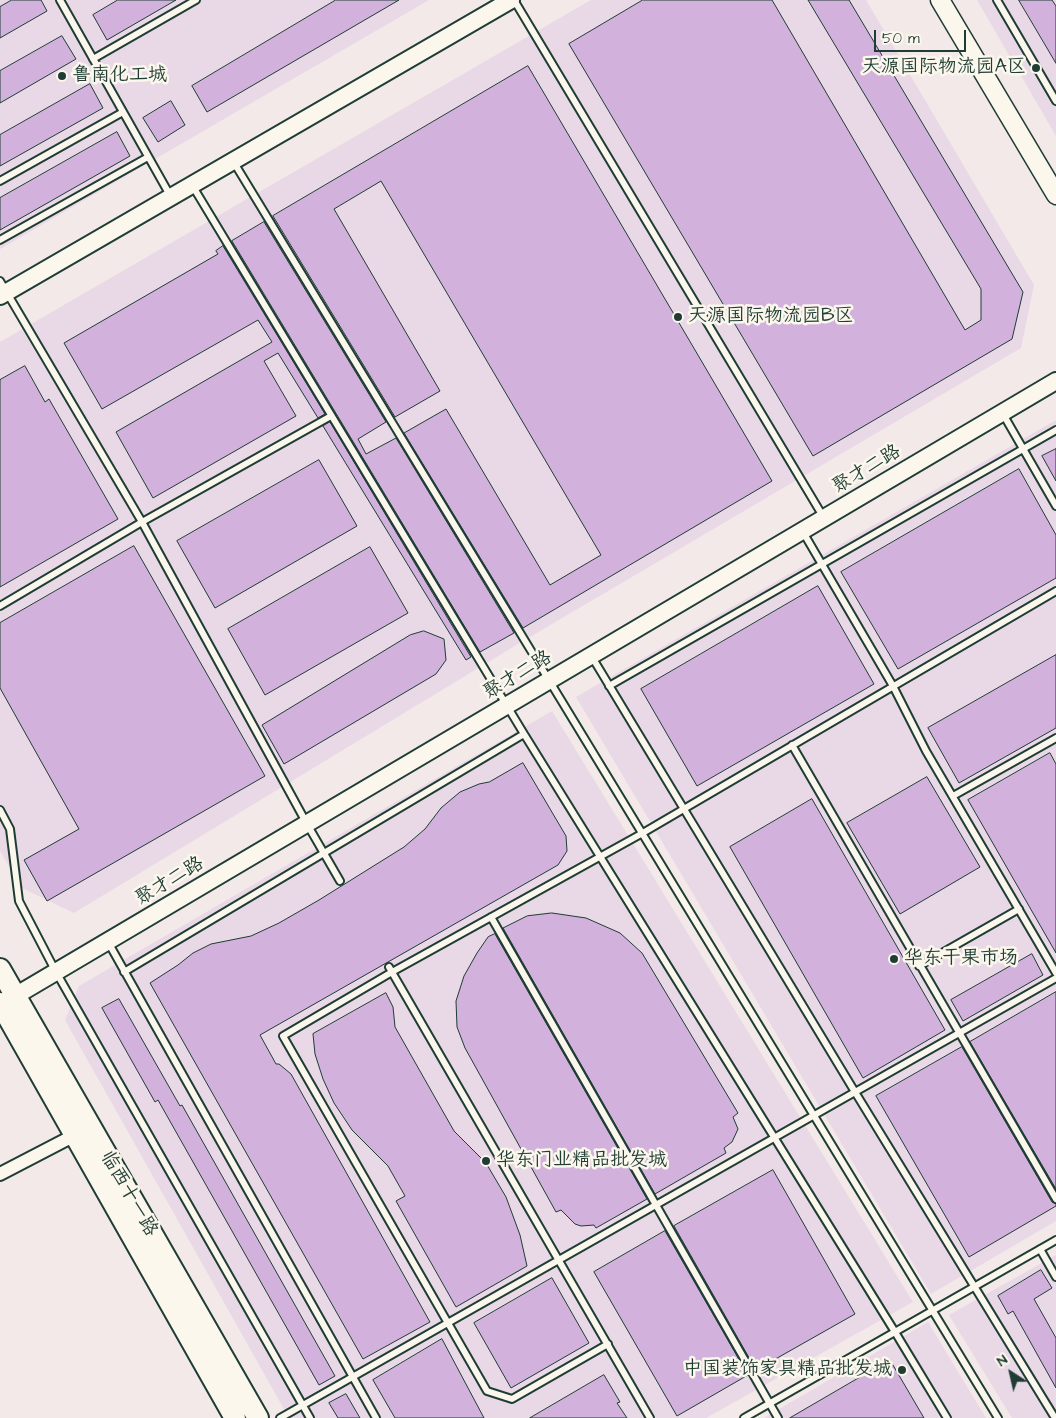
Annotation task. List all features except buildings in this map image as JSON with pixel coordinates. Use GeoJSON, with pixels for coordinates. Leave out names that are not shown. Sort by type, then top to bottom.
{"type":"FeatureCollection","features":[{"type":"Feature","properties":{"kind":"main road"},"geometry":{"type":"LineString","coordinates":[[940,0],[1056,195]]}},
{"type":"Feature","properties":{"kind":"main road","name":"临西十一路"},"geometry":{"type":"LineString","coordinates":[[0,969],[5,1001],[75,1135],[235,1418]]}},
{"type":"Feature","properties":{"kind":"main road","name":"临西十一路"},"geometry":{"type":"LineString","coordinates":[[5,1001],[258,1418]]}},
{"type":"Feature","properties":{"kind":"street"},"geometry":{"type":"LineString","coordinates":[[2,290],[172,197],[511,0]]}},
{"type":"Feature","properties":{"kind":"street","name":"聚才二路"},"geometry":{"type":"LineString","coordinates":[[5,1001],[1056,381]]}},
{"type":"Feature","properties":{"kind":"street"},"geometry":{"type":"LineString","coordinates":[[0,1174],[75,1135]]}},
{"type":"Feature","properties":{"kind":"lane"},"geometry":{"type":"LineString","coordinates":[[60,0],[172,197]]}},
{"type":"Feature","properties":{"kind":"lane"},"geometry":{"type":"LineString","coordinates":[[93,59],[196,0]]}},
{"type":"Feature","properties":{"kind":"lane"},"geometry":{"type":"LineString","coordinates":[[514,0],[824,518]]}},
{"type":"Feature","properties":{"kind":"lane"},"geometry":{"type":"LineString","coordinates":[[997,0],[1056,102]]}},
{"type":"Feature","properties":{"kind":"lane"},"geometry":{"type":"LineString","coordinates":[[0,181],[123,112]]}},
{"type":"Feature","properties":{"kind":"lane"},"geometry":{"type":"LineString","coordinates":[[0,240],[148,157]]}},
{"type":"Feature","properties":{"kind":"lane"},"geometry":{"type":"LineString","coordinates":[[234,161],[641,834],[998,1418]]}},
{"type":"Feature","properties":{"kind":"lane"},"geometry":{"type":"LineString","coordinates":[[192,185],[524,734],[947,1418]]}},
{"type":"Feature","properties":{"kind":"lane"},"geometry":{"type":"LineString","coordinates":[[2,290],[142,522],[340,881]]}},
{"type":"Feature","properties":{"kind":"lane"},"geometry":{"type":"LineString","coordinates":[[1002,413],[1056,506]]}},
{"type":"Feature","properties":{"kind":"lane"},"geometry":{"type":"LineString","coordinates":[[0,606],[142,522],[332,416]]}},
{"type":"Feature","properties":{"kind":"lane"},"geometry":{"type":"LineString","coordinates":[[609,686],[1056,430]]}},
{"type":"Feature","properties":{"kind":"lane"},"geometry":{"type":"LineString","coordinates":[[802,531],[893,686],[926,751],[1056,973]]}},
{"type":"Feature","properties":{"kind":"lane"},"geometry":{"type":"LineString","coordinates":[[608,1344],[512,1399],[487,1392],[283,1036],[391,969],[491,917],[641,834],[1056,591]]}},
{"type":"Feature","properties":{"kind":"lane"},"geometry":{"type":"LineString","coordinates":[[591,656],[854,1092],[1055,1418]]}},
{"type":"Feature","properties":{"kind":"lane"},"geometry":{"type":"LineString","coordinates":[[124,972],[524,734]]}},
{"type":"Feature","properties":{"kind":"lane"},"geometry":{"type":"LineString","coordinates":[[953,796],[1056,739]]}},
{"type":"Feature","properties":{"kind":"lane"},"geometry":{"type":"LineString","coordinates":[[792,745],[1056,1199]]}},
{"type":"Feature","properties":{"kind":"lane"},"geometry":{"type":"LineString","coordinates":[[0,810],[10,829],[19,901],[56,972],[310,1418]]}},
{"type":"Feature","properties":{"kind":"lane"},"geometry":{"type":"LineString","coordinates":[[919,966],[1019,909]]}},
{"type":"Feature","properties":{"kind":"lane"},"geometry":{"type":"LineString","coordinates":[[491,917],[778,1418]]}},
{"type":"Feature","properties":{"kind":"lane"},"geometry":{"type":"LineString","coordinates":[[107,942],[376,1418]]}},
{"type":"Feature","properties":{"kind":"lane"},"geometry":{"type":"LineString","coordinates":[[391,969],[650,1418]]}},
{"type":"Feature","properties":{"kind":"lane"},"geometry":{"type":"LineString","coordinates":[[280,1418],[449,1324],[774,1137],[1056,978]]}},
{"type":"Feature","properties":{"kind":"lane"},"geometry":{"type":"LineString","coordinates":[[744,1418],[1056,1240]]}},
{"type":"Feature","properties":{"kind":"lane"},"geometry":{"type":"LineString","coordinates":[[1040,1249],[1056,1277]]}},
{"type":"Feature","properties":{"kind":"shaded area"},"geometry":{"type":"Polygon","coordinates":[[[0,0],[429,0],[0,249],[0,0]]]}},
{"type":"Feature","properties":{"kind":"shaded area"},"geometry":{"type":"Polygon","coordinates":[[[591,0],[866,0],[1034,285],[1021,348],[518,644],[74,913],[22,888],[0,851],[0,342],[591,0]]]}},
{"type":"Feature","properties":{"kind":"shaded area","name":"天源国际物流园A区"},"geometry":{"type":"Polygon","coordinates":[[[977,0],[1056,0],[1056,136],[977,0]]]}},
{"type":"Feature","properties":{"kind":"shaded area","name":"华东干果市场"},"geometry":{"type":"Polygon","coordinates":[[[1056,420],[1056,1221],[931,1294],[576,697],[1056,420]]]}},
{"type":"Feature","properties":{"kind":"shaded area","name":"华东门业精品批发城"},"geometry":{"type":"Polygon","coordinates":[[[552,711],[913,1302],[706,1418],[289,1418],[65,1020],[79,986],[552,711]]]}},
{"type":"Feature","properties":{"kind":"shaded area"},"geometry":{"type":"Polygon","coordinates":[[[1056,1255],[1056,1418],[1012,1418],[949,1315],[1056,1255]]]}},
{"type":"Feature","properties":{"kind":"shaded area","name":"中国装饰家具精品批发城"},"geometry":{"type":"Polygon","coordinates":[[[928,1322],[986,1418],[764,1418],[928,1322]]]}},
{"type":"Feature","properties":{"kind":"place","name":"天源国际物流园A区"},"geometry":{"type":"Point","coordinates":[1036,68]}},
{"type":"Feature","properties":{"kind":"place","name":"鲁南化工城"},"geometry":{"type":"Point","coordinates":[62,76]}},
{"type":"Feature","properties":{"kind":"place","name":"天源国际物流园B区"},"geometry":{"type":"Point","coordinates":[678,317]}},
{"type":"Feature","properties":{"kind":"place","name":"华东干果市场"},"geometry":{"type":"Point","coordinates":[894,959]}},
{"type":"Feature","properties":{"kind":"place","name":"华东门业精品批发城"},"geometry":{"type":"Point","coordinates":[486,1161]}},
{"type":"Feature","properties":{"kind":"place","name":"中国装饰家具精品批发城"},"geometry":{"type":"Point","coordinates":[902,1370]}}]}
